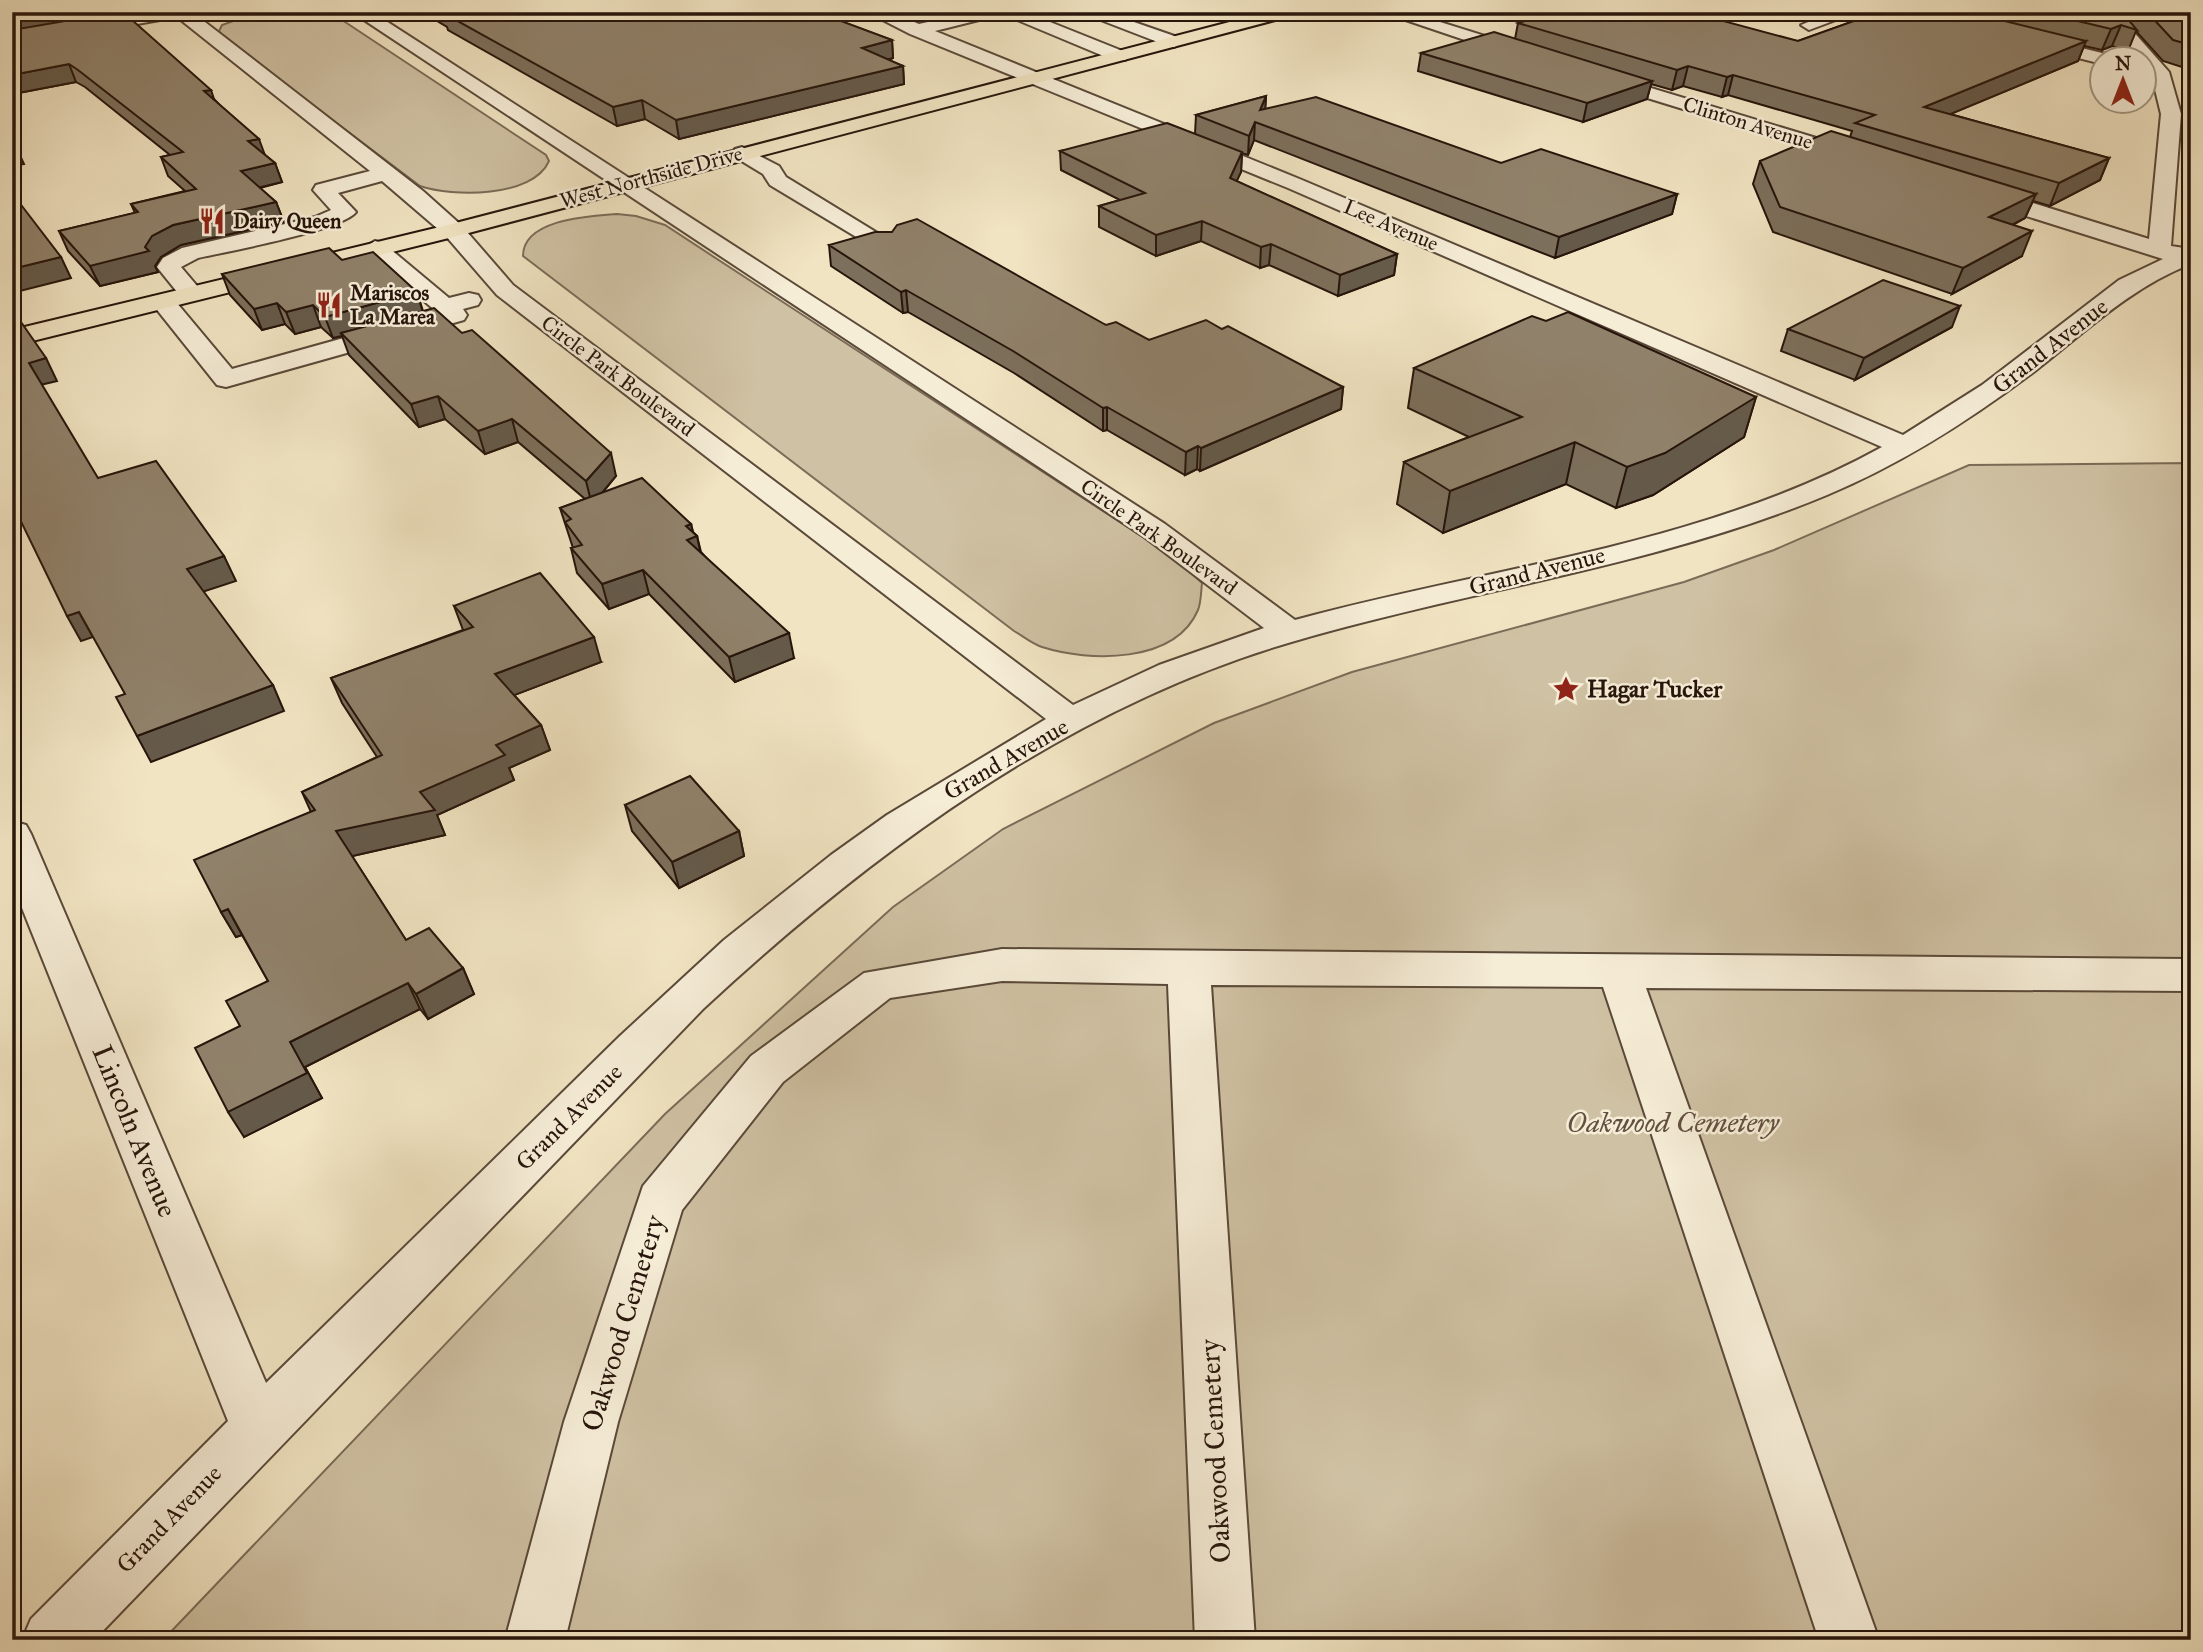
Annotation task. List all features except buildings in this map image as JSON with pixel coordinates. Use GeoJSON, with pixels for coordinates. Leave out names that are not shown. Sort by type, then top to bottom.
{"type":"FeatureCollection","features":[{"type":"Feature","properties":{"kind":"main road","name":"West Northside Drive"},"geometry":{"type":"LineString","coordinates":[[12,338],[453,230],[1288,12]]}},
{"type":"Feature","properties":{"kind":"street"},"geometry":{"type":"LineString","coordinates":[[12,41],[180,12]]}},
{"type":"Feature","properties":{"kind":"street","name":"Circle Park Boulevard"},"geometry":{"type":"LineString","coordinates":[[180,12],[383,174],[415,196],[453,230],[505,290],[1071,721]]}},
{"type":"Feature","properties":{"kind":"street","name":"Circle Park Boulevard"},"geometry":{"type":"LineString","coordinates":[[360,12],[1154,530],[1287,630]]}},
{"type":"Feature","properties":{"kind":"street"},"geometry":{"type":"LineString","coordinates":[[920,21],[996,12]]}},
{"type":"Feature","properties":{"kind":"street"},"geometry":{"type":"LineString","coordinates":[[1010,12],[1119,56]]}},
{"type":"Feature","properties":{"kind":"street"},"geometry":{"type":"LineString","coordinates":[[1088,12],[1174,42]]}},
{"type":"Feature","properties":{"kind":"street"},"geometry":{"type":"LineString","coordinates":[[1390,12],[1549,61]]}},
{"type":"Feature","properties":{"kind":"street"},"geometry":{"type":"LineString","coordinates":[[1808,25],[1849,12]]}},
{"type":"Feature","properties":{"kind":"street"},"geometry":{"type":"LineString","coordinates":[[2108,12],[2134,46]]}},
{"type":"Feature","properties":{"kind":"street","name":"Lee Avenue"},"geometry":{"type":"LineString","coordinates":[[883,16],[920,21],[1032,78],[1296,184],[1903,446]]}},
{"type":"Feature","properties":{"kind":"street"},"geometry":{"type":"LineString","coordinates":[[2014,36],[2088,55]]}},
{"type":"Feature","properties":{"kind":"street","name":"Clinton Avenue"},"geometry":{"type":"LineString","coordinates":[[1576,69],[1881,164]]}},
{"type":"Feature","properties":{"kind":"street"},"geometry":{"type":"LineString","coordinates":[[1960,188],[2178,254],[2171,114],[2158,84]]}},
{"type":"Feature","properties":{"kind":"street"},"geometry":{"type":"LineString","coordinates":[[741,153],[772,170],[777,181],[886,245]]}},
{"type":"Feature","properties":{"kind":"street"},"geometry":{"type":"LineString","coordinates":[[345,212],[324,190],[383,174]]}},
{"type":"Feature","properties":{"kind":"street"},"geometry":{"type":"LineString","coordinates":[[392,202],[415,196]]}},
{"type":"Feature","properties":{"kind":"street"},"geometry":{"type":"LineString","coordinates":[[191,293],[169,267],[171,263],[190,253],[322,222],[345,212],[369,207]]}},
{"type":"Feature","properties":{"kind":"street"},"geometry":{"type":"LineString","coordinates":[[162,301],[226,379],[454,315],[375,248]]}},
{"type":"Feature","properties":{"kind":"street","name":"Grand Avenue"},"geometry":{"type":"LineString","coordinates":[[52,1640],[258,1428],[690,996],[800,900],[958,783],[1071,721],[1139,687],[1211,656],[1287,630],[1570,564],[1718,523],[1845,477],[1962,413],[2127,285],[2178,254]]}},
{"type":"Feature","properties":{"kind":"street"},"geometry":{"type":"LineString","coordinates":[[445,307],[505,290]]}},
{"type":"Feature","properties":{"kind":"street","name":"Lincoln Avenue"},"geometry":{"type":"LineString","coordinates":[[12,834],[258,1428]]}},
{"type":"Feature","properties":{"kind":"street","name":"Oakwood Cemetery"},"geometry":{"type":"LineString","coordinates":[[535,1640],[592,1422],[660,1201],[767,1069],[879,984],[1002,965],[1189,970],[2191,975]]}},
{"type":"Feature","properties":{"kind":"street","name":"Oakwood Cemetery"},"geometry":{"type":"LineString","coordinates":[[1189,970],[1225,1640]]}},
{"type":"Feature","properties":{"kind":"street"},"geometry":{"type":"LineString","coordinates":[[1619,972],[1849,1640]]}},
{"type":"Feature","properties":{"kind":"green space"},"geometry":{"type":"Polygon","coordinates":[[[258,12],[331,13],[546,155],[549,161],[540,173],[527,182],[490,192],[451,192],[420,186],[222,37],[219,31],[222,25],[258,12]]]}},
{"type":"Feature","properties":{"kind":"green space"},"geometry":{"type":"Polygon","coordinates":[[[617,214],[636,216],[665,225],[1175,558],[1202,583],[1198,610],[1187,628],[1171,641],[1151,649],[1106,656],[1061,652],[1042,647],[1014,631],[523,256],[526,244],[534,234],[546,227],[575,218],[617,214]]]}},
{"type":"Feature","properties":{"kind":"green space","name":"Oakwood Cemetery"},"geometry":{"type":"Polygon","coordinates":[[[2191,463],[2191,1640],[163,1640],[665,1114],[893,907],[1003,829],[1214,723],[1352,672],[1684,582],[1774,550],[1969,465],[2191,463]]]}},
{"type":"Feature","properties":{"kind":"place","name":"Dairy Queen"},"geometry":{"type":"Point","coordinates":[212,221]}},
{"type":"Feature","properties":{"kind":"place","name":"Mariscos La Marea"},"geometry":{"type":"Point","coordinates":[329,305]}},
{"type":"Feature","properties":{"kind":"place","name":"Hagar Tucker"},"geometry":{"type":"Point","coordinates":[1566,689]}}]}
